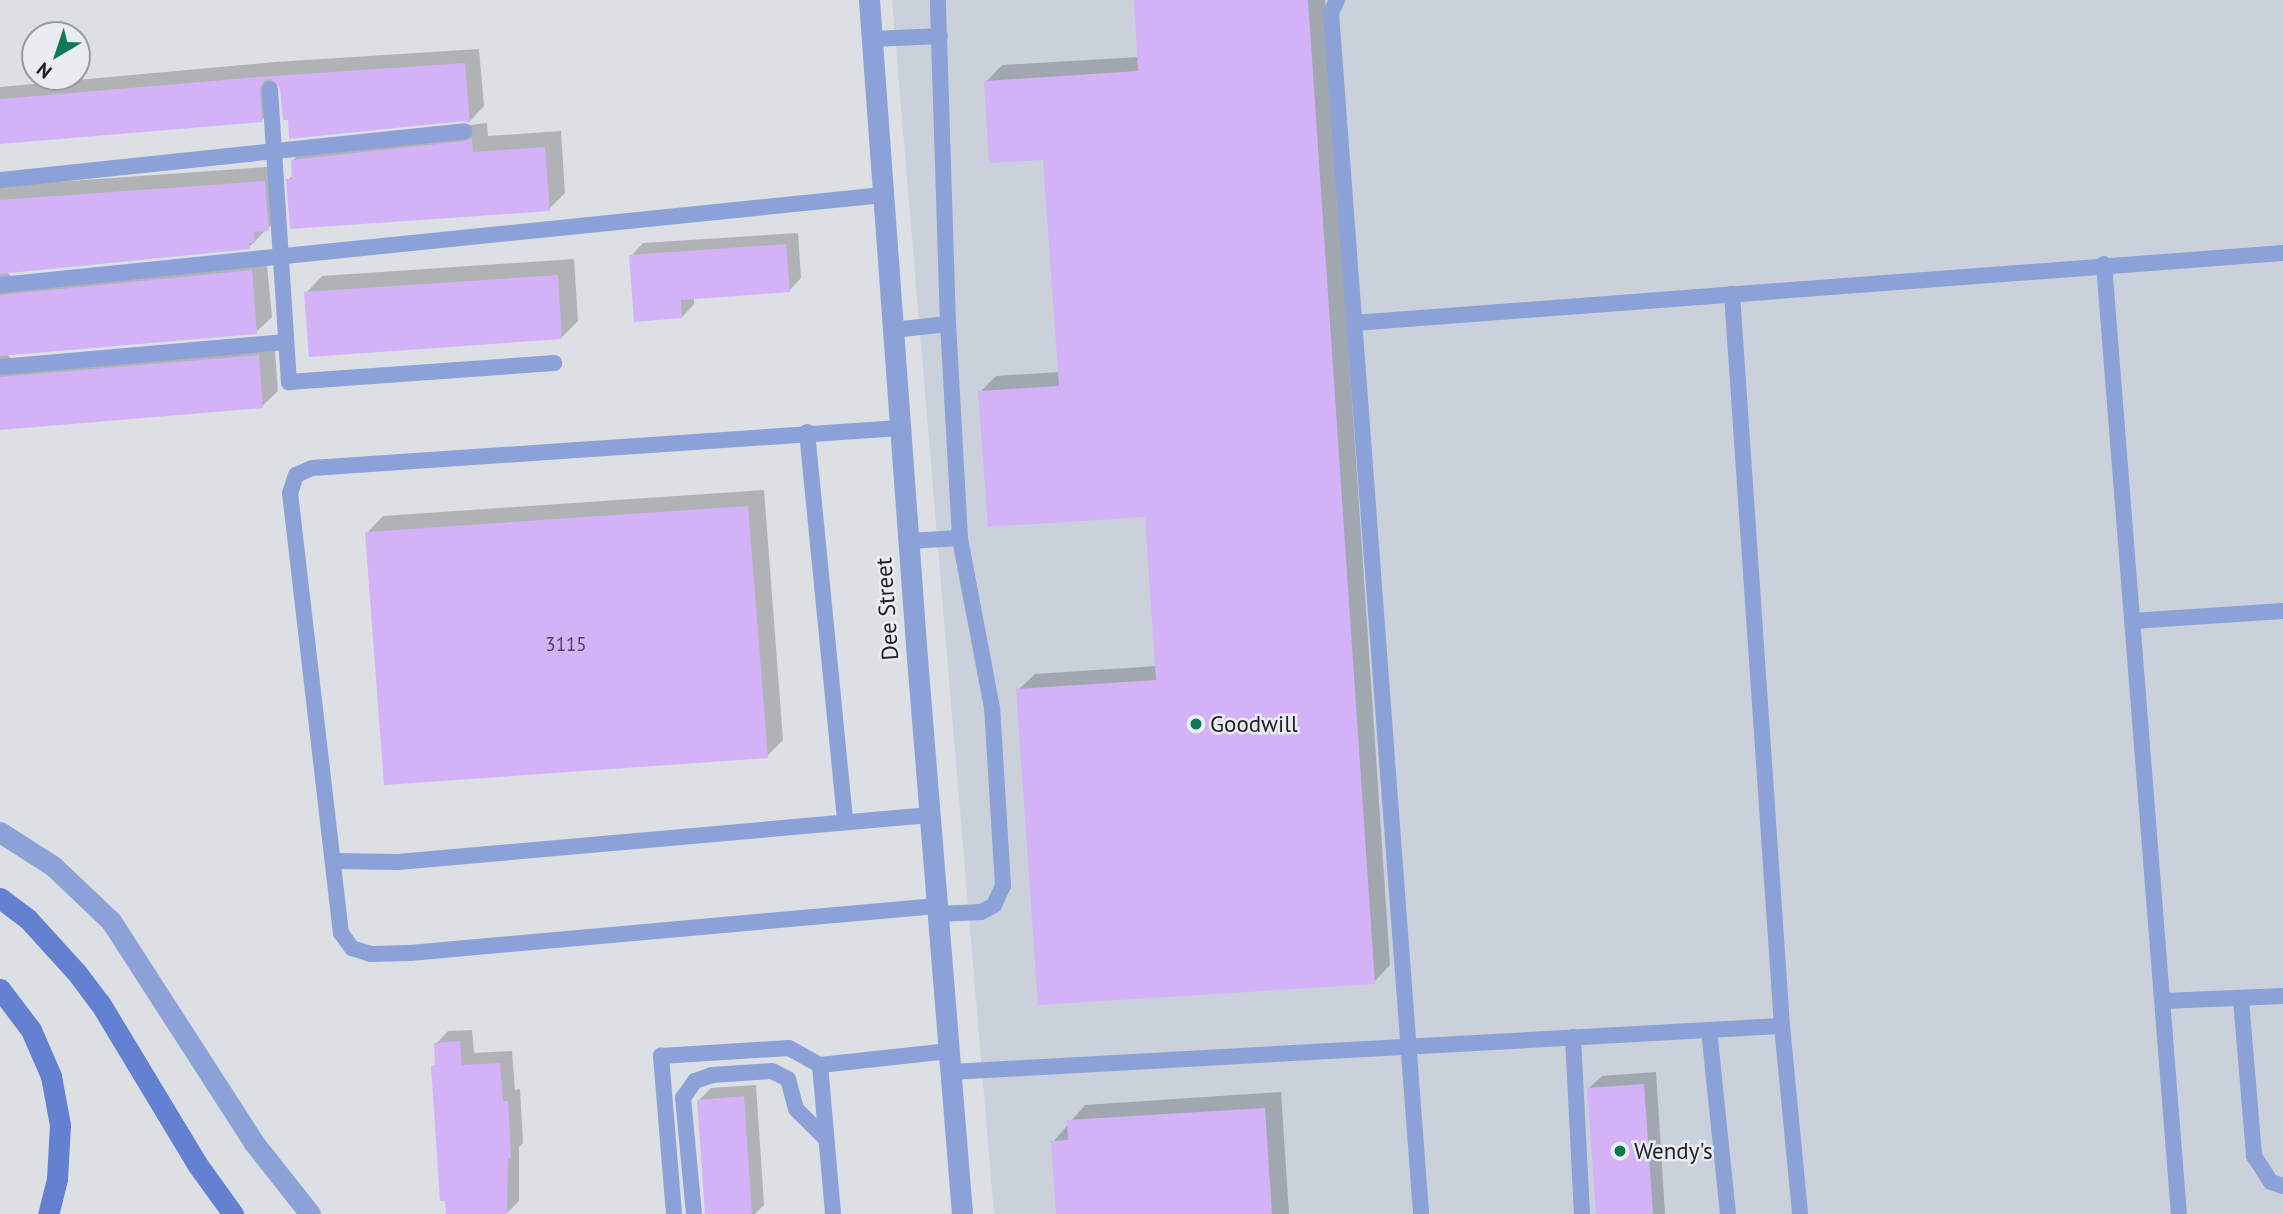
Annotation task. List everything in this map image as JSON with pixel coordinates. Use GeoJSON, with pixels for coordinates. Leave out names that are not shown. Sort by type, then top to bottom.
{"type":"FeatureCollection","features":[{"type":"Feature","properties":{"kind":"main road"},"geometry":{"type":"LineString","coordinates":[[0,898],[27,918],[100,1003],[197,1164],[233,1214]]}},
{"type":"Feature","properties":{"kind":"main road"},"geometry":{"type":"LineString","coordinates":[[0,989],[31,1030],[51,1076],[60,1125],[57,1179],[48,1214]]}},
{"type":"Feature","properties":{"kind":"street","name":"Dee Street"},"geometry":{"type":"LineString","coordinates":[[869,0],[908,541],[962,1214]]}},
{"type":"Feature","properties":{"kind":"street"},"geometry":{"type":"LineString","coordinates":[[0,832],[53,866],[111,921],[254,1143],[310,1214]]}},
{"type":"Feature","properties":{"kind":"lane"},"geometry":{"type":"LineString","coordinates":[[900,428],[807,432],[312,468],[296,475],[290,493],[341,933],[352,948],[370,954],[937,910],[981,912],[994,905],[1003,886],[992,709],[960,538],[948,324],[938,0]]}},
{"type":"Feature","properties":{"kind":"lane"},"geometry":{"type":"LineString","coordinates":[[1337,0],[1331,13],[1421,1214]]}},
{"type":"Feature","properties":{"kind":"lane"},"geometry":{"type":"LineString","coordinates":[[872,39],[940,36]]}},
{"type":"Feature","properties":{"kind":"lane"},"geometry":{"type":"LineString","coordinates":[[270,89],[289,382],[554,363]]}},
{"type":"Feature","properties":{"kind":"lane"},"geometry":{"type":"LineString","coordinates":[[0,180],[464,131]]}},
{"type":"Feature","properties":{"kind":"lane"},"geometry":{"type":"LineString","coordinates":[[0,285],[883,195]]}},
{"type":"Feature","properties":{"kind":"lane"},"geometry":{"type":"LineString","coordinates":[[1354,323],[2104,264],[2283,253]]}},
{"type":"Feature","properties":{"kind":"lane"},"geometry":{"type":"LineString","coordinates":[[2104,264],[2179,1214]]}},
{"type":"Feature","properties":{"kind":"lane"},"geometry":{"type":"LineString","coordinates":[[1732,294],[1782,1026],[1800,1214]]}},
{"type":"Feature","properties":{"kind":"lane"},"geometry":{"type":"LineString","coordinates":[[893,330],[948,324]]}},
{"type":"Feature","properties":{"kind":"lane"},"geometry":{"type":"LineString","coordinates":[[0,367],[286,342]]}},
{"type":"Feature","properties":{"kind":"lane"},"geometry":{"type":"LineString","coordinates":[[807,432],[845,822]]}},
{"type":"Feature","properties":{"kind":"lane"},"geometry":{"type":"LineString","coordinates":[[908,541],[960,538]]}},
{"type":"Feature","properties":{"kind":"lane"},"geometry":{"type":"LineString","coordinates":[[2132,621],[2283,611]]}},
{"type":"Feature","properties":{"kind":"lane"},"geometry":{"type":"LineString","coordinates":[[333,861],[398,862],[930,816]]}},
{"type":"Feature","properties":{"kind":"lane"},"geometry":{"type":"LineString","coordinates":[[2164,1001],[2241,1000],[2283,996]]}},
{"type":"Feature","properties":{"kind":"lane"},"geometry":{"type":"LineString","coordinates":[[2241,1000],[2254,1156],[2271,1181],[2283,1186]]}},
{"type":"Feature","properties":{"kind":"lane"},"geometry":{"type":"LineString","coordinates":[[951,1072],[1782,1026]]}},
{"type":"Feature","properties":{"kind":"lane"},"geometry":{"type":"LineString","coordinates":[[1709,1030],[1728,1214]]}},
{"type":"Feature","properties":{"kind":"lane"},"geometry":{"type":"LineString","coordinates":[[1573,1037],[1583,1214]]}},
{"type":"Feature","properties":{"kind":"lane"},"geometry":{"type":"LineString","coordinates":[[674,1214],[661,1056],[789,1048],[820,1065],[949,1051]]}},
{"type":"Feature","properties":{"kind":"lane"},"geometry":{"type":"LineString","coordinates":[[820,1065],[833,1214]]}},
{"type":"Feature","properties":{"kind":"lane"},"geometry":{"type":"LineString","coordinates":[[694,1214],[683,1098],[695,1081],[712,1075],[772,1071],[788,1079],[796,1109],[827,1139]]}},
{"type":"Feature","properties":{"kind":"shaded area"},"geometry":{"type":"Polygon","coordinates":[[[892,0],[2283,0],[2283,1214],[994,1214],[892,0]]]}},
{"type":"Feature","properties":{"kind":"building"},"geometry":{"type":"Polygon","coordinates":[[[1134,0],[1308,0],[1375,984],[1038,1005],[1016,689],[1156,680],[1145,517],[988,527],[978,391],[1059,386],[1043,160],[989,163],[984,81],[1138,71],[1134,0]]]}},
{"type":"Feature","properties":{"kind":"building"},"geometry":{"type":"Polygon","coordinates":[[[465,63],[470,123],[463,121],[289,139],[288,120],[283,120],[280,88],[270,79],[264,81],[260,89],[262,122],[0,144],[0,99],[465,63]]]}},
{"type":"Feature","properties":{"kind":"building"},"geometry":{"type":"Polygon","coordinates":[[[472,138],[473,152],[545,147],[550,211],[290,229],[286,179],[292,179],[291,160],[465,141],[472,138]]]}},
{"type":"Feature","properties":{"kind":"building"},"geometry":{"type":"Polygon","coordinates":[[[265,181],[269,231],[254,232],[255,243],[249,243],[250,249],[0,274],[0,200],[265,181]]]}},
{"type":"Feature","properties":{"kind":"building"},"geometry":{"type":"Polygon","coordinates":[[[786,244],[790,292],[681,300],[682,318],[634,322],[629,255],[786,244]]]}},
{"type":"Feature","properties":{"kind":"building"},"geometry":{"type":"Polygon","coordinates":[[[252,270],[257,334],[0,356],[0,295],[252,270]]]}},
{"type":"Feature","properties":{"kind":"building"},"geometry":{"type":"Polygon","coordinates":[[[558,275],[562,339],[309,357],[304,292],[558,275]]]}},
{"type":"Feature","properties":{"kind":"building"},"geometry":{"type":"Polygon","coordinates":[[[259,355],[263,408],[0,430],[0,377],[259,355]]]}},
{"type":"Feature","properties":{"kind":"building"},"geometry":{"type":"Polygon","coordinates":[[[748,506],[768,758],[384,785],[365,532],[748,506]]]}},
{"type":"Feature","properties":{"kind":"building"},"geometry":{"type":"Polygon","coordinates":[[[460,1041],[462,1065],[500,1063],[503,1101],[508,1101],[511,1158],[508,1158],[507,1214],[446,1214],[445,1201],[440,1201],[431,1066],[435,1065],[434,1043],[460,1041]]]}},
{"type":"Feature","properties":{"kind":"building","name":"Wendy's"},"geometry":{"type":"Polygon","coordinates":[[[1644,1084],[1653,1214],[1596,1214],[1587,1088],[1644,1084]]]}},
{"type":"Feature","properties":{"kind":"building"},"geometry":{"type":"Polygon","coordinates":[[[744,1096],[752,1214],[705,1214],[697,1100],[744,1096]]]}},
{"type":"Feature","properties":{"kind":"building"},"geometry":{"type":"Polygon","coordinates":[[[1265,1108],[1272,1214],[1056,1214],[1051,1141],[1068,1140],[1067,1120],[1265,1108]]]}},
{"type":"Feature","properties":{"kind":"place","name":"Goodwill"},"geometry":{"type":"Point","coordinates":[1196,724]}},
{"type":"Feature","properties":{"kind":"place","name":"Wendy's"},"geometry":{"type":"Point","coordinates":[1620,1151]}}]}
